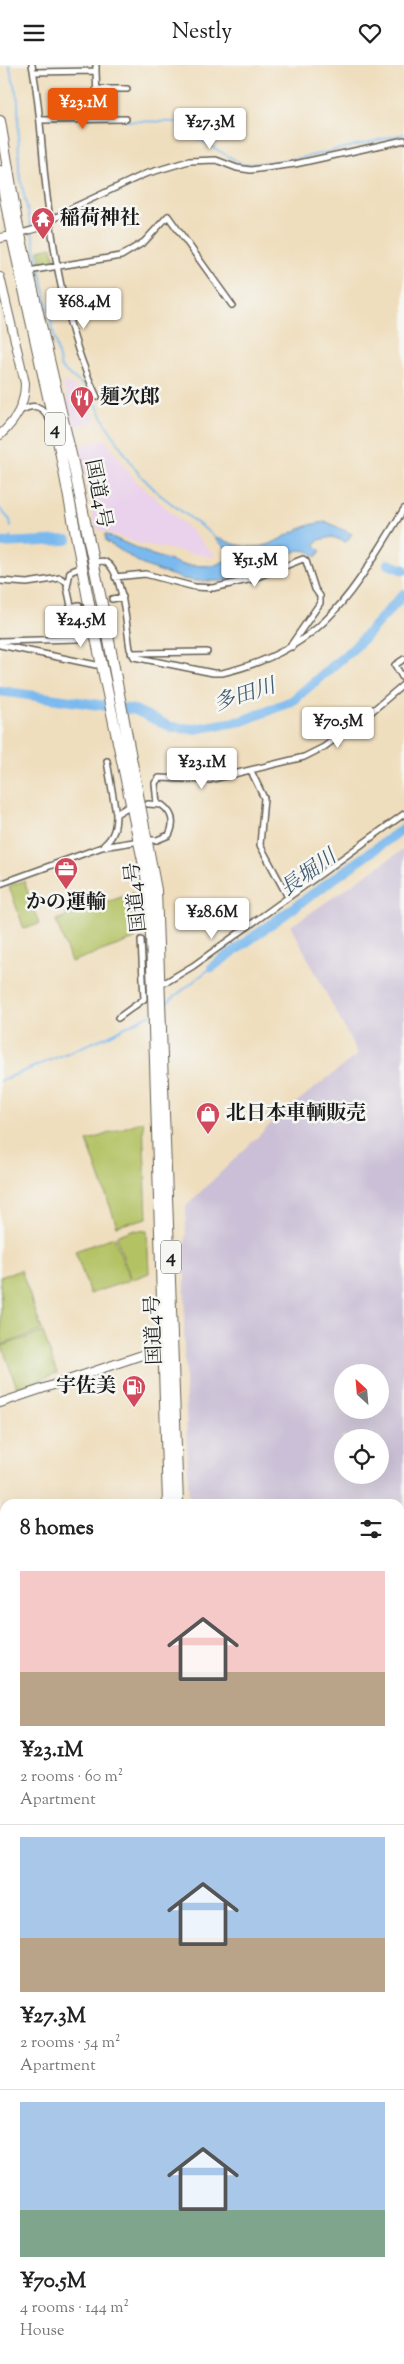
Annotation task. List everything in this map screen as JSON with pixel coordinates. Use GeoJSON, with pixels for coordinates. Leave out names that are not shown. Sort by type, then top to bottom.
{"type":"FeatureCollection","features":[{"type":"Feature","properties":{"kind":"highway","name":"国道4号"},"geometry":{"type":"LineString","coordinates":[[0,121],[24,233],[60,450],[82,567],[112,687],[157,899],[154,986],[158,1013],[169,1349],[178,1499]]}},
{"type":"Feature","properties":{"kind":"highway","name":"国道4号"},"geometry":{"type":"LineString","coordinates":[[0,171],[36,270],[93,563],[112,687]]}},
{"type":"Feature","properties":{"kind":"highway","name":"国道4号"},"geometry":{"type":"LineString","coordinates":[[168,1499],[169,1349]]}},
{"type":"Feature","properties":{"kind":"street"},"geometry":{"type":"LineString","coordinates":[[32,65],[40,120],[50,222],[58,266],[65,301],[84,365],[97,397]]}},
{"type":"Feature","properties":{"kind":"street"},"geometry":{"type":"LineString","coordinates":[[34,72],[96,68],[97,99]]}},
{"type":"Feature","properties":{"kind":"street"},"geometry":{"type":"LineString","coordinates":[[96,89],[127,89]]}},
{"type":"Feature","properties":{"kind":"street"},"geometry":{"type":"LineString","coordinates":[[40,120],[126,119]]}},
{"type":"Feature","properties":{"kind":"street"},"geometry":{"type":"LineString","coordinates":[[0,238],[24,233],[50,222],[70,209],[146,174],[190,161],[216,160],[238,168],[251,170],[295,164],[404,140]]}},
{"type":"Feature","properties":{"kind":"street"},"geometry":{"type":"LineString","coordinates":[[36,270],[121,256],[144,242],[168,217],[232,305]]}},
{"type":"Feature","properties":{"kind":"street"},"geometry":{"type":"LineString","coordinates":[[0,277],[26,383],[20,411],[0,435]]}},
{"type":"Feature","properties":{"kind":"street"},"geometry":{"type":"LineString","coordinates":[[20,411],[33,405],[44,410],[60,450]]}},
{"type":"Feature","properties":{"kind":"street"},"geometry":{"type":"LineString","coordinates":[[93,563],[105,562],[116,577],[123,597],[131,653],[134,657],[212,673],[222,673],[268,659],[292,647],[329,619],[345,600],[404,509]]}},
{"type":"Feature","properties":{"kind":"street"},"geometry":{"type":"LineString","coordinates":[[116,577],[145,574],[195,587],[213,588],[252,579],[303,559],[306,561],[315,589],[320,596],[320,603],[291,645],[292,647]]}},
{"type":"Feature","properties":{"kind":"street"},"geometry":{"type":"LineString","coordinates":[[0,641],[78,639],[70,607],[68,583],[70,572],[82,567]]}},
{"type":"Feature","properties":{"kind":"street"},"geometry":{"type":"LineString","coordinates":[[0,581],[27,583],[60,578],[68,583]]}},
{"type":"Feature","properties":{"kind":"street"},"geometry":{"type":"LineString","coordinates":[[112,599],[123,597]]}},
{"type":"Feature","properties":{"kind":"street"},"geometry":{"type":"LineString","coordinates":[[70,607],[79,605]]}},
{"type":"Feature","properties":{"kind":"street"},"geometry":{"type":"LineString","coordinates":[[0,645],[96,665]]}},
{"type":"Feature","properties":{"kind":"street"},"geometry":{"type":"LineString","coordinates":[[131,653],[207,652]]}},
{"type":"Feature","properties":{"kind":"street"},"geometry":{"type":"LineString","coordinates":[[404,659],[395,665],[404,680]]}},
{"type":"Feature","properties":{"kind":"street"},"geometry":{"type":"LineString","coordinates":[[157,804],[155,783],[159,778],[209,780],[304,757],[324,747],[371,713],[404,684]]}},
{"type":"Feature","properties":{"kind":"street"},"geometry":{"type":"LineString","coordinates":[[102,847],[113,834],[116,827],[116,814],[107,761]]}},
{"type":"Feature","properties":{"kind":"street"},"geometry":{"type":"LineString","coordinates":[[251,771],[264,798],[260,845],[288,897]]}},
{"type":"Feature","properties":{"kind":"street"},"geometry":{"type":"LineString","coordinates":[[0,884],[102,847],[162,839],[172,829],[171,814],[162,805],[148,803]]}},
{"type":"Feature","properties":{"kind":"street"},"geometry":{"type":"LineString","coordinates":[[116,814],[126,808]]}},
{"type":"Feature","properties":{"kind":"street"},"geometry":{"type":"LineString","coordinates":[[118,1018],[142,1002],[154,986],[168,981],[193,967],[404,814]]}},
{"type":"Feature","properties":{"kind":"street"},"geometry":{"type":"LineString","coordinates":[[141,940],[154,986]]}},
{"type":"Feature","properties":{"kind":"street"},"geometry":{"type":"LineString","coordinates":[[0,1403],[122,1361],[169,1349]]}},
{"type":"Feature","properties":{"kind":"shaded area"},"geometry":{"type":"Polygon","coordinates":[[[63,382],[78,389],[97,421],[74,427],[63,382]]]}},
{"type":"Feature","properties":{"kind":"shaded area"},"geometry":{"type":"Polygon","coordinates":[[[105,439],[134,479],[193,532],[217,558],[137,543],[95,528],[80,446],[105,439]]]}},
{"type":"Feature","properties":{"kind":"shaded area"},"geometry":{"type":"Polygon","coordinates":[[[404,849],[404,1499],[189,1499],[184,1346],[186,1206],[280,1115],[358,1054],[291,926],[404,849]]]}},
{"type":"Feature","properties":{"kind":"green space"},"geometry":{"type":"Polygon","coordinates":[[[52,247],[55,262],[42,265],[39,250],[52,247]]]}},
{"type":"Feature","properties":{"kind":"green space"},"geometry":{"type":"Polygon","coordinates":[[[24,881],[39,924],[24,929],[9,886],[24,881]]]}},
{"type":"Feature","properties":{"kind":"green space"},"geometry":{"type":"Polygon","coordinates":[[[133,893],[136,905],[135,939],[71,962],[56,920],[133,893]]]}},
{"type":"Feature","properties":{"kind":"green space"},"geometry":{"type":"Polygon","coordinates":[[[143,1121],[147,1218],[117,1226],[87,1141],[143,1121]]]}},
{"type":"Feature","properties":{"kind":"green space"},"geometry":{"type":"Polygon","coordinates":[[[132,1230],[147,1231],[149,1273],[131,1280],[116,1236],[132,1230]]]}},
{"type":"Feature","properties":{"kind":"green space"},"geometry":{"type":"Polygon","coordinates":[[[114,1237],[130,1280],[90,1294],[75,1251],[114,1237]]]}},
{"type":"Feature","properties":{"kind":"green space"},"geometry":{"type":"Polygon","coordinates":[[[21,1270],[42,1330],[2,1345],[0,1277],[21,1270]]]}},
{"type":"Feature","properties":{"kind":"green space"},"geometry":{"type":"Polygon","coordinates":[[[43,1332],[57,1373],[17,1388],[2,1346],[43,1332]]]}},
{"type":"Feature","properties":{"kind":"water"},"geometry":{"type":"Polygon","coordinates":[[[327,522],[352,534],[346,542],[332,537],[319,540],[315,545],[321,551],[316,557],[308,551],[299,550],[236,578],[223,581],[183,579],[143,565],[106,541],[105,534],[150,554],[183,565],[213,566],[225,561],[228,554],[226,548],[215,539],[217,537],[236,545],[264,546],[297,530],[327,522]]]}},
{"type":"Feature","properties":{"kind":"waterway"},"geometry":{"type":"LineString","coordinates":[[9,65],[18,100],[19,171],[61,368],[89,390],[107,426],[138,473],[159,494],[218,539]]}},
{"type":"Feature","properties":{"kind":"waterway"},"geometry":{"type":"LineString","coordinates":[[126,121],[179,122],[198,139],[244,165],[297,159],[404,134]]}},
{"type":"Feature","properties":{"kind":"waterway"},"geometry":{"type":"LineString","coordinates":[[0,509],[10,520],[11,527]]}},
{"type":"Feature","properties":{"kind":"waterway"},"geometry":{"type":"LineString","coordinates":[[10,536],[11,543]]}},
{"type":"Feature","properties":{"kind":"waterway"},"geometry":{"type":"LineString","coordinates":[[0,543],[67,540]]}},
{"type":"Feature","properties":{"kind":"waterway"},"geometry":{"type":"LineString","coordinates":[[388,564],[404,570]]}},
{"type":"Feature","properties":{"kind":"waterway","name":"多田川"},"geometry":{"type":"LineString","coordinates":[[0,691],[135,710],[171,727],[194,729],[242,721],[292,701],[355,647],[404,594]]}},
{"type":"Feature","properties":{"kind":"waterway","name":"長堀川"},"geometry":{"type":"LineString","coordinates":[[212,967],[404,828]]}},
{"type":"Feature","properties":{"kind":"waterway"},"geometry":{"type":"LineString","coordinates":[[165,1004],[212,967]]}},
{"type":"Feature","properties":{"kind":"waterway"},"geometry":{"type":"LineString","coordinates":[[0,1081],[108,1036],[151,1014]]}},
{"type":"Feature","properties":{"kind":"tunnel"},"geometry":{"type":"LineString","coordinates":[[79,605],[112,599]]}},
{"type":"Feature","properties":{"kind":"place","name":"稲荷神社"},"geometry":{"type":"Point","coordinates":[43,240]}},
{"type":"Feature","properties":{"kind":"place","name":"麺次郎"},"geometry":{"type":"Point","coordinates":[82,419]}},
{"type":"Feature","properties":{"kind":"place","name":"かの運輸"},"geometry":{"type":"Point","coordinates":[66,890]}},
{"type":"Feature","properties":{"kind":"place","name":"北日本車輌販売"},"geometry":{"type":"Point","coordinates":[208,1135]}},
{"type":"Feature","properties":{"kind":"place","name":"宇佐美"},"geometry":{"type":"Point","coordinates":[134,1408]}}]}
